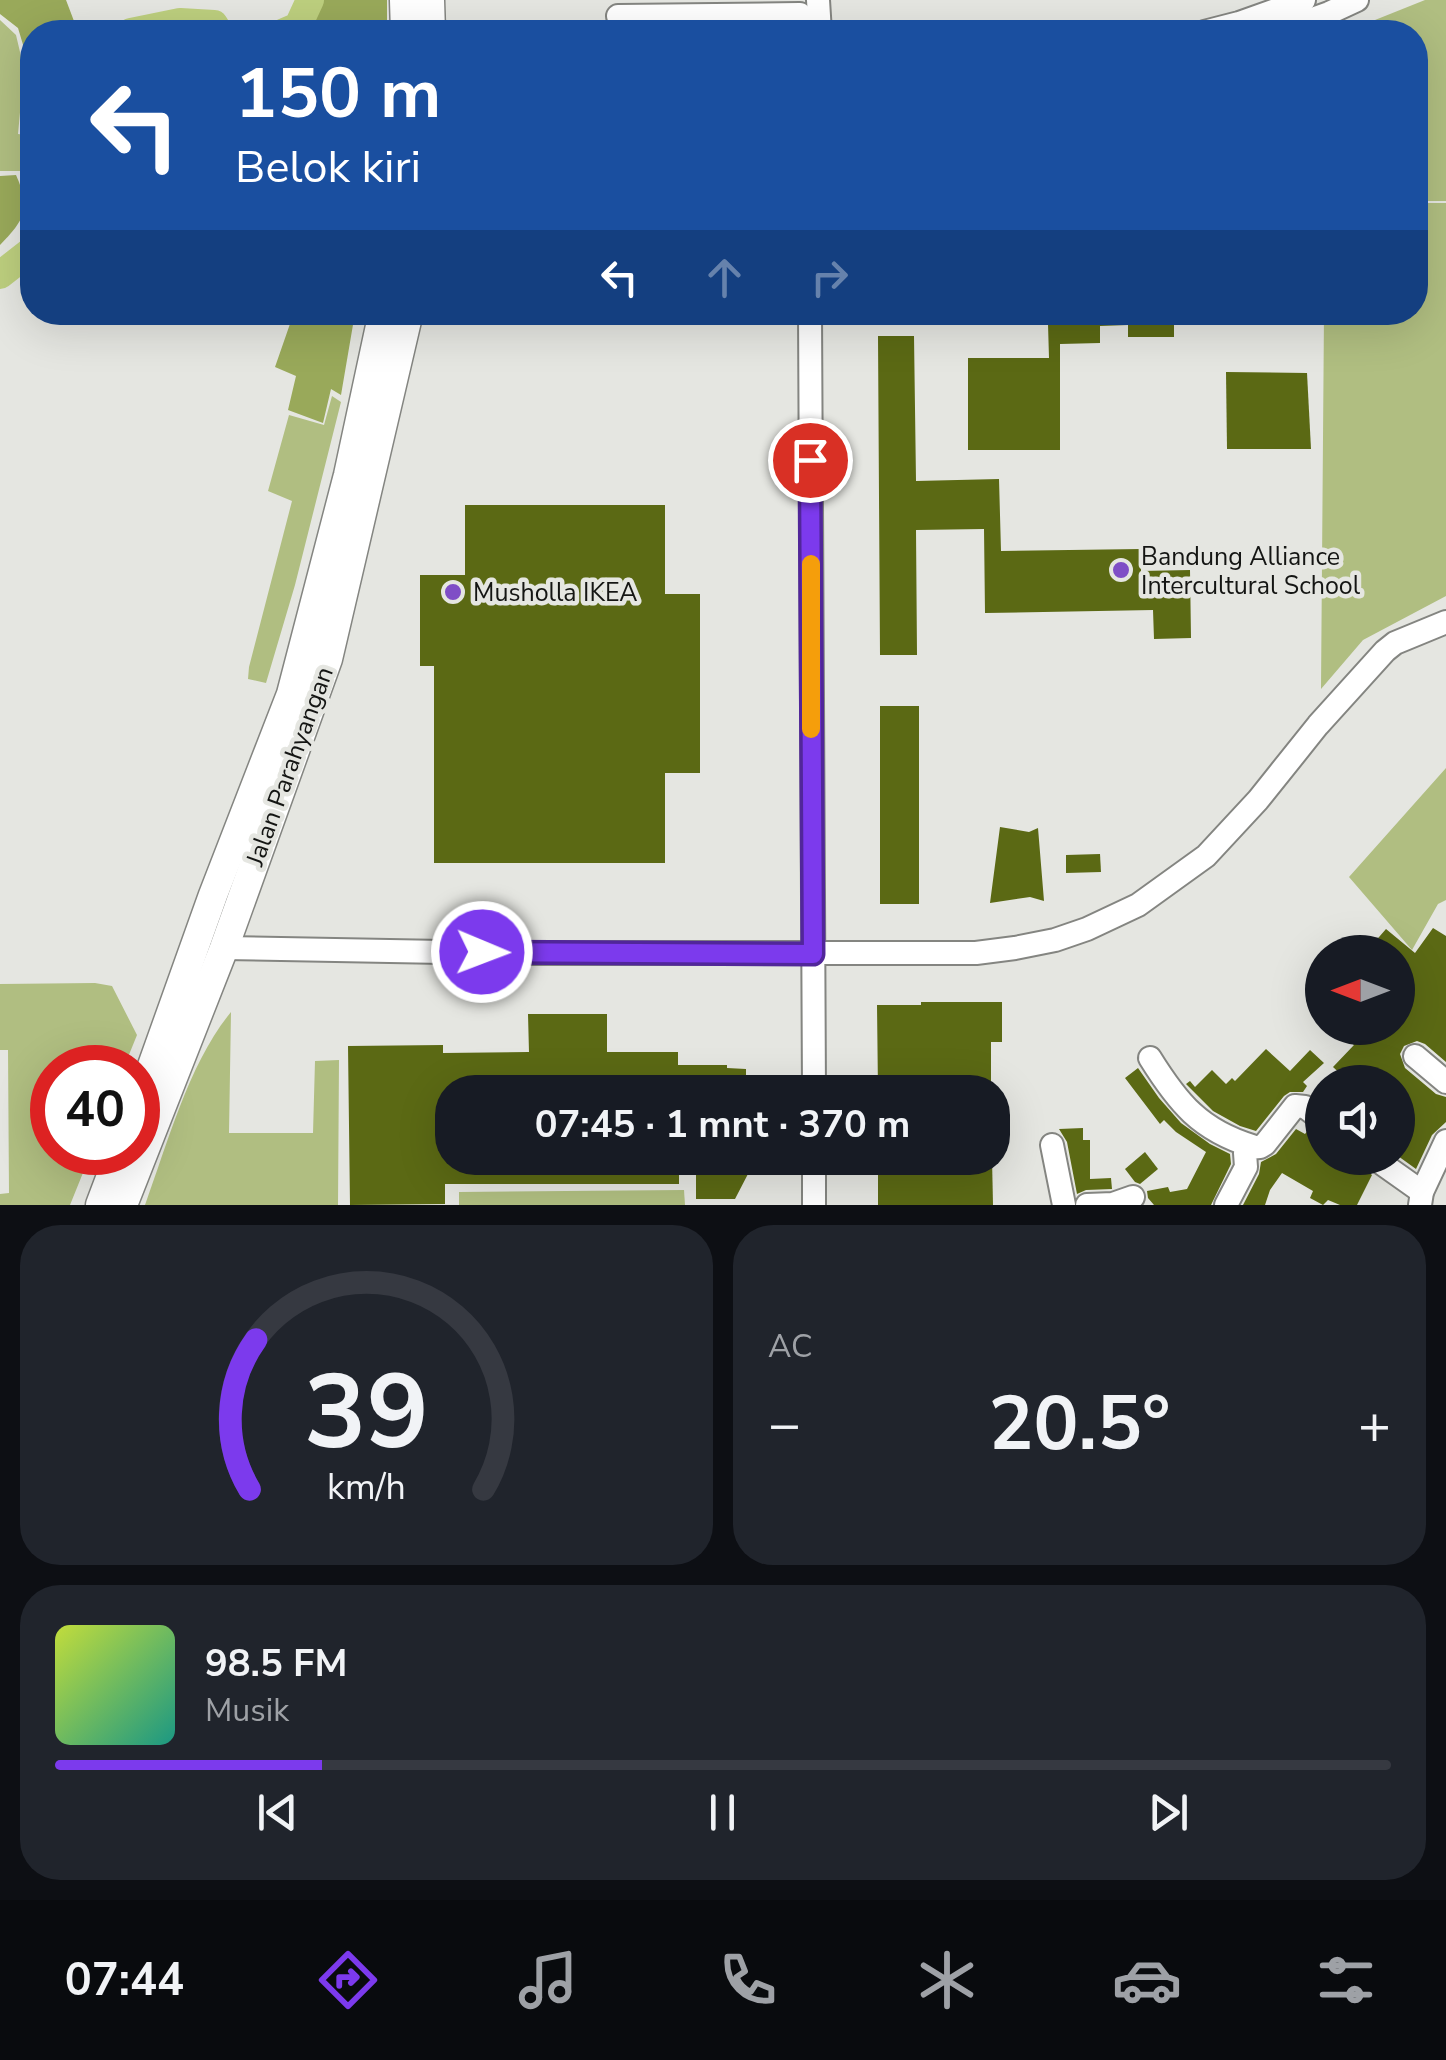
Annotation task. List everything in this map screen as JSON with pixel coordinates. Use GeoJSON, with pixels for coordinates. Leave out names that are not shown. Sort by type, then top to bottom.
{"type":"FeatureCollection","features":[{"type":"Feature","properties":{"kind":"main road","name":"Jalan Parahyangan"},"geometry":{"type":"LineString","coordinates":[[123,1205],[224,948],[302,699],[380,325]]}},
{"type":"Feature","properties":{"kind":"main road","name":"Jalan Parahyangan"},"geometry":{"type":"LineString","coordinates":[[159,1045],[213,894],[332,640],[406,325]]}},
{"type":"Feature","properties":{"kind":"main road"},"geometry":{"type":"LineString","coordinates":[[100,1205],[111,1175]]}},
{"type":"Feature","properties":{"kind":"street"},"geometry":{"type":"LineString","coordinates":[[1247,20],[1304,0]]}},
{"type":"Feature","properties":{"kind":"street"},"geometry":{"type":"LineString","coordinates":[[1309,20],[1357,0]]}},
{"type":"Feature","properties":{"kind":"street"},"geometry":{"type":"LineString","coordinates":[[618,16],[805,12]]}},
{"type":"Feature","properties":{"kind":"street"},"geometry":{"type":"LineString","coordinates":[[810,325],[814,1075]]}},
{"type":"Feature","properties":{"kind":"street"},"geometry":{"type":"LineString","coordinates":[[224,948],[976,953],[1055,940],[1138,906],[1206,856],[1385,651],[1446,622]]}},
{"type":"Feature","properties":{"kind":"street"},"geometry":{"type":"LineString","coordinates":[[1415,1056],[1446,1082]]}},
{"type":"Feature","properties":{"kind":"street"},"geometry":{"type":"LineString","coordinates":[[1150,1058],[1198,1120],[1252,1146],[1260,1148],[1265,1144],[1295,1106],[1305,1108]]}},
{"type":"Feature","properties":{"kind":"street"},"geometry":{"type":"LineString","coordinates":[[1052,1146],[1064,1205]]}},
{"type":"Feature","properties":{"kind":"street"},"geometry":{"type":"LineString","coordinates":[[1226,1205],[1252,1146]]}},
{"type":"Feature","properties":{"kind":"street"},"geometry":{"type":"LineString","coordinates":[[1394,1175],[1421,1198],[1444,1153]]}},
{"type":"Feature","properties":{"kind":"street"},"geometry":{"type":"LineString","coordinates":[[814,1175],[814,1205]]}},
{"type":"Feature","properties":{"kind":"street"},"geometry":{"type":"LineString","coordinates":[[1087,1205],[1113,1204],[1132,1198]]}},
{"type":"Feature","properties":{"kind":"green space"},"geometry":{"type":"Polygon","coordinates":[[[0,0],[66,0],[74,20],[20,20],[20,35],[18,28],[0,14],[0,0]]]}},
{"type":"Feature","properties":{"kind":"green space"},"geometry":{"type":"Polygon","coordinates":[[[323,0],[387,0],[387,20],[315,20],[323,0]]]}},
{"type":"Feature","properties":{"kind":"green space"},"geometry":{"type":"Polygon","coordinates":[[[1425,0],[1446,0],[1446,201],[1428,201],[1428,20],[1375,20],[1425,0]]]}},
{"type":"Feature","properties":{"kind":"green space"},"geometry":{"type":"Polygon","coordinates":[[[0,20],[16,35],[20,52],[20,171],[0,171],[0,20]]]}},
{"type":"Feature","properties":{"kind":"green space"},"geometry":{"type":"Polygon","coordinates":[[[16,175],[20,220],[0,245],[0,176],[16,175]]]}},
{"type":"Feature","properties":{"kind":"green space"},"geometry":{"type":"Polygon","coordinates":[[[1428,203],[1446,203],[1446,596],[1363,640],[1321,689],[1324,325],[1428,325],[1428,203]]]}},
{"type":"Feature","properties":{"kind":"green space"},"geometry":{"type":"Polygon","coordinates":[[[290,325],[353,325],[341,395],[331,389],[323,423],[288,410],[296,376],[275,367],[290,325]]]}},
{"type":"Feature","properties":{"kind":"green space"},"geometry":{"type":"Polygon","coordinates":[[[332,396],[341,402],[266,683],[248,679],[292,501],[268,491],[289,415],[324,425],[332,396]]]}},
{"type":"Feature","properties":{"kind":"green space"},"geometry":{"type":"Polygon","coordinates":[[[1446,768],[1446,900],[1438,904],[1415,945],[1415,935],[1399,935],[1349,877],[1446,768]]]}},
{"type":"Feature","properties":{"kind":"green space"},"geometry":{"type":"Polygon","coordinates":[[[0,984],[112,986],[137,1035],[133,1045],[30,1045],[30,1175],[82,1175],[70,1205],[0,1205],[0,1194],[9,1193],[8,1050],[0,1050],[0,984]]]}},
{"type":"Feature","properties":{"kind":"green space"},"geometry":{"type":"Polygon","coordinates":[[[231,1012],[229,1133],[313,1133],[315,1061],[339,1060],[338,1205],[145,1205],[155,1175],[160,1175],[160,1162],[191,1079],[231,1012]]]}},
{"type":"Feature","properties":{"kind":"green space"},"geometry":{"type":"Polygon","coordinates":[[[684,1190],[685,1205],[459,1205],[459,1192],[684,1190]]]}},
{"type":"Feature","properties":{"kind":"building"},"geometry":{"type":"Polygon","coordinates":[[[1048,325],[1128,325],[1100,326],[1100,343],[1060,344],[1060,450],[968,450],[968,358],[1049,358],[1048,325]]]}},
{"type":"Feature","properties":{"kind":"building"},"geometry":{"type":"Polygon","coordinates":[[[1128,325],[1174,325],[1174,337],[1128,337],[1128,325]]]}},
{"type":"Feature","properties":{"kind":"building"},"geometry":{"type":"Polygon","coordinates":[[[878,336],[914,336],[916,481],[999,479],[1001,551],[1141,549],[1141,571],[1190,570],[1191,638],[1154,639],[1153,610],[985,613],[984,529],[916,530],[917,655],[880,655],[878,336]]]}},
{"type":"Feature","properties":{"kind":"building"},"geometry":{"type":"Polygon","coordinates":[[[1226,372],[1307,373],[1311,449],[1227,449],[1226,372]]]}},
{"type":"Feature","properties":{"kind":"building"},"geometry":{"type":"Polygon","coordinates":[[[465,505],[665,505],[665,594],[700,594],[700,773],[665,773],[665,863],[434,863],[434,666],[420,666],[420,575],[465,575],[465,505]]]}},
{"type":"Feature","properties":{"kind":"building"},"geometry":{"type":"Polygon","coordinates":[[[880,706],[919,706],[919,904],[880,904],[880,706]]]}},
{"type":"Feature","properties":{"kind":"building"},"geometry":{"type":"Polygon","coordinates":[[[1000,827],[1029,832],[1038,828],[1044,901],[1030,897],[990,903],[1000,827]]]}},
{"type":"Feature","properties":{"kind":"building"},"geometry":{"type":"Polygon","coordinates":[[[1100,854],[1101,872],[1066,873],[1066,855],[1100,854]]]}},
{"type":"Feature","properties":{"kind":"building"},"geometry":{"type":"Polygon","coordinates":[[[1433,928],[1446,936],[1446,1062],[1425,1044],[1415,1042],[1415,953],[1433,928]]]}},
{"type":"Feature","properties":{"kind":"building"},"geometry":{"type":"Polygon","coordinates":[[[1002,1002],[1002,1042],[991,1042],[991,1075],[878,1075],[877,1005],[1002,1002]]]}},
{"type":"Feature","properties":{"kind":"building"},"geometry":{"type":"Polygon","coordinates":[[[528,1014],[607,1014],[607,1052],[678,1052],[678,1065],[727,1065],[746,1069],[746,1075],[435,1075],[435,1175],[679,1175],[679,1184],[445,1184],[445,1204],[350,1205],[348,1046],[443,1045],[443,1053],[529,1052],[528,1014]]]}},
{"type":"Feature","properties":{"kind":"building"},"geometry":{"type":"Polygon","coordinates":[[[1354,1045],[1407,1045],[1400,1054],[1404,1065],[1335,1065],[1354,1045]]]}},
{"type":"Feature","properties":{"kind":"building"},"geometry":{"type":"Polygon","coordinates":[[[1266,1049],[1290,1071],[1310,1050],[1324,1063],[1305,1065],[1303,1092],[1284,1096],[1256,1131],[1213,1111],[1186,1084],[1190,1081],[1195,1087],[1212,1070],[1226,1084],[1232,1078],[1235,1081],[1266,1049]]]}},
{"type":"Feature","properties":{"kind":"building"},"geometry":{"type":"Polygon","coordinates":[[[1138,1068],[1181,1123],[1230,1154],[1231,1164],[1211,1205],[1154,1205],[1148,1198],[1147,1191],[1187,1189],[1206,1152],[1164,1120],[1160,1124],[1125,1078],[1138,1068]]]}},
{"type":"Feature","properties":{"kind":"building"},"geometry":{"type":"Polygon","coordinates":[[[1415,1076],[1436,1094],[1446,1097],[1446,1122],[1432,1135],[1416,1169],[1415,1076]]]}},
{"type":"Feature","properties":{"kind":"building"},"geometry":{"type":"Polygon","coordinates":[[[1083,1128],[1083,1140],[1090,1140],[1090,1179],[1111,1178],[1112,1189],[1077,1194],[1067,1142],[1059,1129],[1083,1128]]]}},
{"type":"Feature","properties":{"kind":"building"},"geometry":{"type":"Polygon","coordinates":[[[1296,1129],[1305,1134],[1305,1175],[1372,1175],[1357,1205],[1328,1200],[1323,1205],[1310,1198],[1313,1191],[1282,1173],[1265,1205],[1243,1205],[1261,1162],[1276,1154],[1296,1129]]]}},
{"type":"Feature","properties":{"kind":"building"},"geometry":{"type":"Polygon","coordinates":[[[1145,1152],[1158,1169],[1140,1184],[1125,1169],[1145,1152]]]}},
{"type":"Feature","properties":{"kind":"building"},"geometry":{"type":"Polygon","coordinates":[[[696,1175],[747,1175],[735,1199],[696,1199],[696,1175]]]}},
{"type":"Feature","properties":{"kind":"building"},"geometry":{"type":"Polygon","coordinates":[[[878,1175],[992,1175],[993,1205],[878,1205],[878,1175]]]}},
{"type":"Feature","properties":{"kind":"waterway"},"geometry":{"type":"LineString","coordinates":[[301,20],[310,0]]}},
{"type":"Feature","properties":{"kind":"waterway"},"geometry":{"type":"LineString","coordinates":[[0,275],[20,259]]}},
{"type":"Feature","properties":{"kind":"slow traffic"},"geometry":{"type":"LineString","coordinates":[[811,564],[811,729]]}},
{"type":"Feature","properties":{"kind":"place","name":"Bandung Alliance Intercultural School"},"geometry":{"type":"Point","coordinates":[1121,570]}},
{"type":"Feature","properties":{"kind":"place","name":"Musholla IKEA"},"geometry":{"type":"Point","coordinates":[453,592]}},
{"type":"Feature","properties":{"kind":"route"},"geometry":{"type":"LineString","coordinates":[[482,952],[813,954],[810,460]]}}]}
